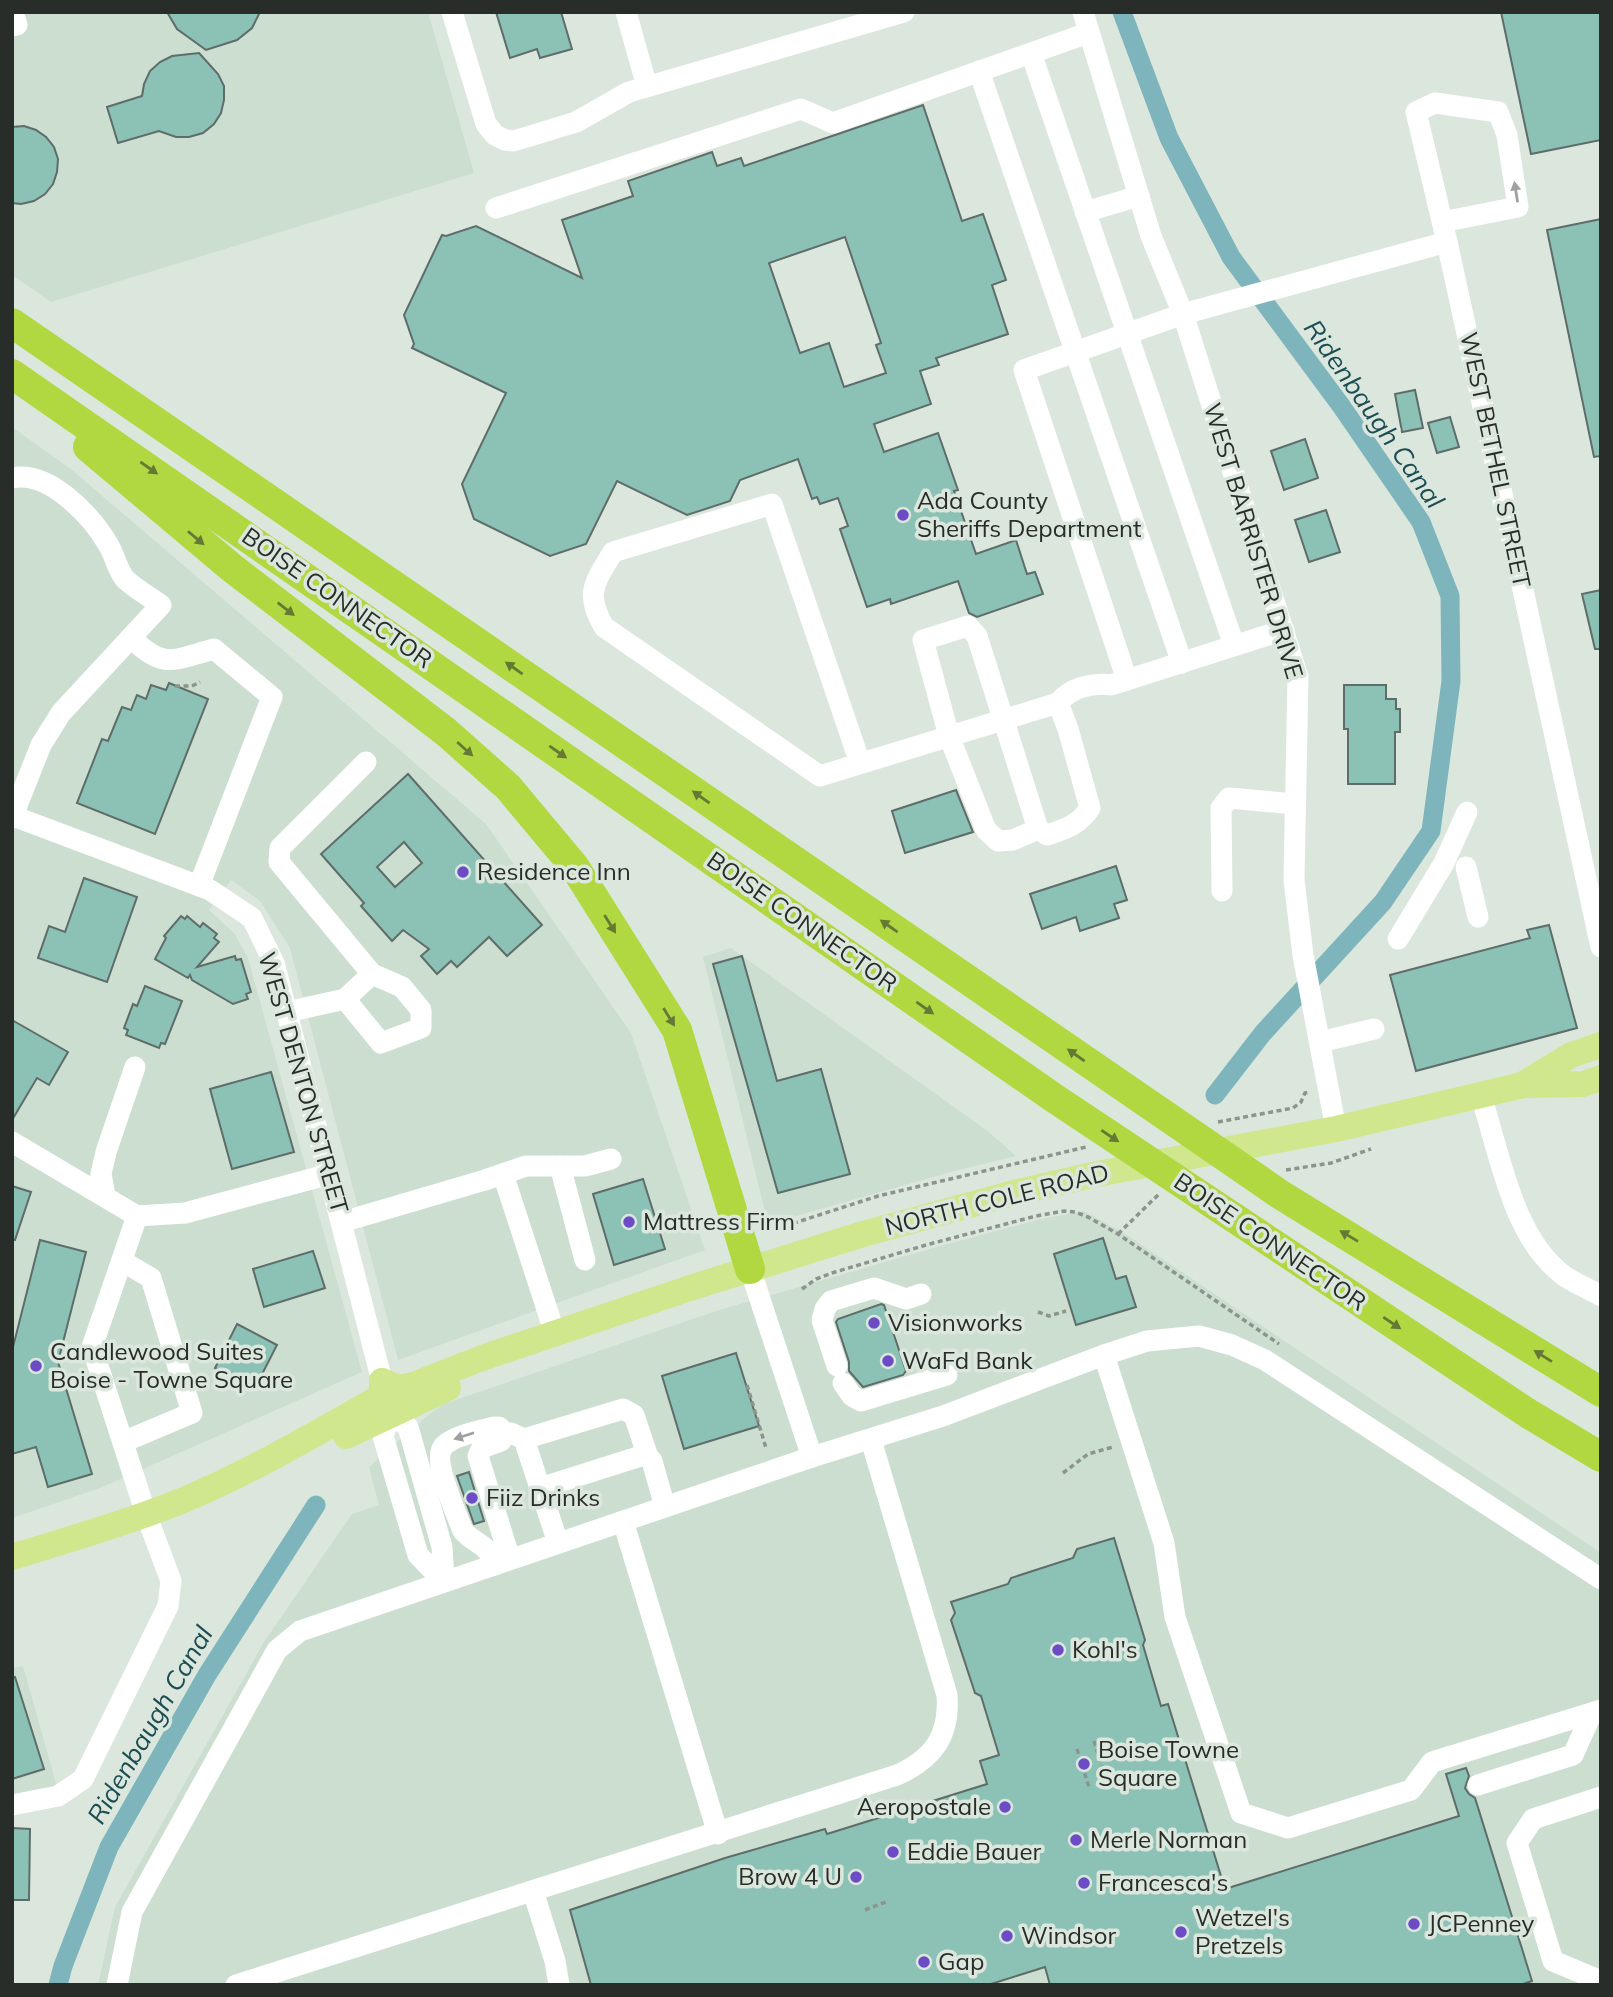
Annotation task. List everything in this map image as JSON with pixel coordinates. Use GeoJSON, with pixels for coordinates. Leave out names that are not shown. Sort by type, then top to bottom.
{"type":"FeatureCollection","features":[{"type":"Feature","properties":{"kind":"highway","name":"BOISE CONNECTOR"},"geometry":{"type":"LineString","coordinates":[[12,323],[1281,1195],[1601,1392]]}},
{"type":"Feature","properties":{"kind":"highway","name":"BOISE CONNECTOR"},"geometry":{"type":"LineString","coordinates":[[12,374],[403,643],[1054,1098],[1529,1415],[1601,1457]]}},
{"type":"Feature","properties":{"kind":"highway"},"geometry":{"type":"LineString","coordinates":[[12,383],[232,568],[446,732],[508,787],[574,866],[677,1030],[750,1269]]}},
{"type":"Feature","properties":{"kind":"main road","name":"NORTH COLE ROAD"},"geometry":{"type":"LineString","coordinates":[[12,1557],[187,1498],[276,1454],[292,1432],[382,1381],[456,1354],[482,1359],[750,1269],[863,1234],[1014,1193],[1104,1172],[1336,1129],[1482,1096],[1523,1084],[1571,1055],[1601,1045]]}},
{"type":"Feature","properties":{"kind":"main road","name":"NORTH COLE ROAD"},"geometry":{"type":"LineString","coordinates":[[1523,1084],[1583,1084],[1601,1078]]}},
{"type":"Feature","properties":{"kind":"main road","name":"NORTH COLE ROAD"},"geometry":{"type":"LineString","coordinates":[[276,1454],[305,1456],[466,1380],[482,1359]]}},
{"type":"Feature","properties":{"kind":"street"},"geometry":{"type":"LineString","coordinates":[[452,12],[483,116],[495,135],[513,141],[576,122],[629,92],[904,12]]}},
{"type":"Feature","properties":{"kind":"street"},"geometry":{"type":"LineString","coordinates":[[626,12],[646,88]]}},
{"type":"Feature","properties":{"kind":"street","name":"WEST BARRISTER DRIVE"},"geometry":{"type":"LineString","coordinates":[[1083,12],[1151,236],[1184,314],[1298,677],[1294,880],[1303,955],[1336,1129]]}},
{"type":"Feature","properties":{"kind":"street"},"geometry":{"type":"LineString","coordinates":[[496,208],[801,109],[833,123],[1088,33]]}},
{"type":"Feature","properties":{"kind":"street"},"geometry":{"type":"LineString","coordinates":[[1031,53],[1234,645]]}},
{"type":"Feature","properties":{"kind":"street"},"geometry":{"type":"LineString","coordinates":[[979,71],[1182,663]]}},
{"type":"Feature","properties":{"kind":"street","name":"WEST BETHEL STREET"},"geometry":{"type":"LineString","coordinates":[[1445,232],[1518,207],[1507,135],[1498,113],[1435,103],[1416,112],[1445,232],[1601,947]]}},
{"type":"Feature","properties":{"kind":"street"},"geometry":{"type":"LineString","coordinates":[[1085,212],[1139,196]]}},
{"type":"Feature","properties":{"kind":"street"},"geometry":{"type":"LineString","coordinates":[[1119,682],[1024,370],[1184,314],[1272,291],[1445,232]]}},
{"type":"Feature","properties":{"kind":"street"},"geometry":{"type":"LineString","coordinates":[[12,478],[24,476],[44,482],[84,511],[108,545],[124,578],[161,605],[61,713],[41,745],[13,817]]}},
{"type":"Feature","properties":{"kind":"street"},"geometry":{"type":"LineString","coordinates":[[860,763],[772,504],[613,552],[594,583],[593,597],[604,627],[820,776],[1058,703],[1066,694],[1098,683],[1119,682],[1284,630]]}},
{"type":"Feature","properties":{"kind":"street"},"geometry":{"type":"LineString","coordinates":[[1038,829],[1013,840],[998,841],[986,830],[949,736],[923,640],[968,626],[977,636],[1038,829],[1047,835],[1073,826],[1090,808],[1058,703]]}},
{"type":"Feature","properties":{"kind":"street"},"geometry":{"type":"LineString","coordinates":[[131,638],[149,655],[166,662],[214,649],[272,697],[199,886]]}},
{"type":"Feature","properties":{"kind":"street"},"geometry":{"type":"LineString","coordinates":[[345,999],[381,1044],[421,1028],[421,1010],[402,987],[372,974],[279,862],[280,848],[366,762]]}},
{"type":"Feature","properties":{"kind":"street"},"geometry":{"type":"LineString","coordinates":[[1222,891],[1221,808],[1229,798],[1295,804]]}},
{"type":"Feature","properties":{"kind":"street"},"geometry":{"type":"LineString","coordinates":[[1398,939],[1444,863],[1467,812]]}},
{"type":"Feature","properties":{"kind":"street","name":"WEST DENTON STREET"},"geometry":{"type":"LineString","coordinates":[[13,817],[199,886],[252,918],[274,963],[288,1012],[382,1381]]}},
{"type":"Feature","properties":{"kind":"street"},"geometry":{"type":"LineString","coordinates":[[1466,867],[1478,917]]}},
{"type":"Feature","properties":{"kind":"street"},"geometry":{"type":"LineString","coordinates":[[288,1012],[345,999],[372,974]]}},
{"type":"Feature","properties":{"kind":"street"},"geometry":{"type":"LineString","coordinates":[[1320,1042],[1374,1029]]}},
{"type":"Feature","properties":{"kind":"street"},"geometry":{"type":"LineString","coordinates":[[105,1196],[101,1174],[106,1152],[135,1067]]}},
{"type":"Feature","properties":{"kind":"street"},"geometry":{"type":"LineString","coordinates":[[1482,1096],[1517,1216],[1540,1251],[1563,1275],[1601,1296]]}},
{"type":"Feature","properties":{"kind":"street"},"geometry":{"type":"LineString","coordinates":[[12,1142],[137,1216],[186,1213],[330,1174]]}},
{"type":"Feature","properties":{"kind":"street"},"geometry":{"type":"LineString","coordinates":[[342,1222],[526,1166],[585,1166],[611,1159]]}},
{"type":"Feature","properties":{"kind":"street"},"geometry":{"type":"LineString","coordinates":[[560,1166],[585,1259]]}},
{"type":"Feature","properties":{"kind":"street"},"geometry":{"type":"LineString","coordinates":[[503,1174],[555,1334]]}},
{"type":"Feature","properties":{"kind":"street"},"geometry":{"type":"LineString","coordinates":[[12,1805],[58,1796],[83,1779],[168,1606],[171,1581],[146,1514],[92,1347],[137,1216]]}},
{"type":"Feature","properties":{"kind":"street"},"geometry":{"type":"LineString","coordinates":[[122,1261],[151,1278],[192,1413],[123,1442]]}},
{"type":"Feature","properties":{"kind":"street"},"geometry":{"type":"LineString","coordinates":[[750,1269],[812,1457]]}},
{"type":"Feature","properties":{"kind":"street"},"geometry":{"type":"LineString","coordinates":[[921,1294],[906,1299],[874,1288],[831,1301],[822,1320],[840,1374],[852,1395],[861,1401],[947,1375]]}},
{"type":"Feature","properties":{"kind":"street"},"geometry":{"type":"LineString","coordinates":[[117,1985],[132,1912],[277,1650],[300,1631],[812,1457],[943,1416],[1147,1341],[1199,1336],[1232,1345],[1255,1356],[1601,1579]]}},
{"type":"Feature","properties":{"kind":"street"},"geometry":{"type":"LineString","coordinates":[[1104,1355],[1164,1543],[1175,1617],[1241,1812],[1288,1828],[1411,1790],[1432,1762],[1596,1712]]}},
{"type":"Feature","properties":{"kind":"street"},"geometry":{"type":"LineString","coordinates":[[502,1562],[484,1545],[468,1537],[463,1531],[440,1465],[440,1451],[449,1441],[494,1427],[524,1439],[623,1409],[634,1415],[648,1457],[652,1461],[665,1507]]}},
{"type":"Feature","properties":{"kind":"street"},"geometry":{"type":"LineString","coordinates":[[391,1414],[383,1436],[418,1555],[444,1582]]}},
{"type":"Feature","properties":{"kind":"street"},"geometry":{"type":"LineString","coordinates":[[502,1562],[478,1456],[482,1448],[501,1441],[503,1431]]}},
{"type":"Feature","properties":{"kind":"street"},"geometry":{"type":"LineString","coordinates":[[524,1439],[558,1543]]}},
{"type":"Feature","properties":{"kind":"street"},"geometry":{"type":"LineString","coordinates":[[236,1985],[718,1834],[909,1770],[929,1755],[945,1728],[947,1695],[871,1440]]}},
{"type":"Feature","properties":{"kind":"street"},"geometry":{"type":"LineString","coordinates":[[540,1488],[641,1456],[648,1457]]}},
{"type":"Feature","properties":{"kind":"street"},"geometry":{"type":"LineString","coordinates":[[623,1521],[718,1834]]}},
{"type":"Feature","properties":{"kind":"street"},"geometry":{"type":"LineString","coordinates":[[1478,1785],[1573,1755],[1596,1712]]}},
{"type":"Feature","properties":{"kind":"street"},"geometry":{"type":"LineString","coordinates":[[1601,1797],[1533,1818],[1517,1843],[1553,1961],[1601,1981]]}},
{"type":"Feature","properties":{"kind":"street"},"geometry":{"type":"LineString","coordinates":[[533,1891],[555,1961],[559,1985]]}},
{"type":"Feature","properties":{"kind":"path"},"geometry":{"type":"LineString","coordinates":[[174,686],[192,686],[200,682]]}},
{"type":"Feature","properties":{"kind":"path"},"geometry":{"type":"LineString","coordinates":[[785,1226],[901,1191]]}},
{"type":"Feature","properties":{"kind":"path"},"geometry":{"type":"LineString","coordinates":[[802,1289],[816,1279],[835,1272],[1036,1216]]}},
{"type":"Feature","properties":{"kind":"path"},"geometry":{"type":"LineString","coordinates":[[1038,1312],[1049,1316],[1066,1311]]}},
{"type":"Feature","properties":{"kind":"path"},"geometry":{"type":"LineString","coordinates":[[747,1385],[766,1448]]}},
{"type":"Feature","properties":{"kind":"path"},"geometry":{"type":"LineString","coordinates":[[1063,1473],[1088,1454],[1113,1447]]}},
{"type":"Feature","properties":{"kind":"path"},"geometry":{"type":"LineString","coordinates":[[1094,1741],[1106,1780]]}},
{"type":"Feature","properties":{"kind":"path"},"geometry":{"type":"LineString","coordinates":[[1077,1749],[1089,1787]]}},
{"type":"Feature","properties":{"kind":"path"},"geometry":{"type":"LineString","coordinates":[[864,1910],[886,1902]]}},
{"type":"Feature","properties":{"kind":"shaded area"},"geometry":{"type":"Polygon","coordinates":[[[12,12],[428,12],[474,173],[51,302],[12,275],[12,12]]]}},
{"type":"Feature","properties":{"kind":"shaded area"},"geometry":{"type":"Polygon","coordinates":[[[12,427],[72,470],[486,824],[631,1033],[705,1250],[398,1360],[290,948],[260,901],[231,880],[209,910],[234,933],[248,958],[362,1372],[100,1488],[12,1518],[12,427]]]}},
{"type":"Feature","properties":{"kind":"shaded area"},"geometry":{"type":"Polygon","coordinates":[[[731,948],[985,1129],[1016,1156],[768,1224],[703,957],[731,948]]]}},
{"type":"Feature","properties":{"kind":"shaded area"},"geometry":{"type":"Polygon","coordinates":[[[1084,1211],[1125,1234],[1601,1553],[1601,1985],[98,1985],[115,1907],[264,1642],[352,1514],[379,1505],[369,1467],[427,1416],[444,1404],[716,1311],[940,1246],[1041,1219],[1084,1211]]]}},
{"type":"Feature","properties":{"kind":"shaded area"},"geometry":{"type":"Polygon","coordinates":[[[23,1666],[62,1805],[12,1815],[12,1668],[23,1666]]]}},
{"type":"Feature","properties":{"kind":"building"},"geometry":{"type":"Polygon","coordinates":[[[167,12],[260,12],[252,28],[237,40],[206,50],[177,29],[167,12]]]}},
{"type":"Feature","properties":{"kind":"building"},"geometry":{"type":"Polygon","coordinates":[[[496,12],[561,12],[572,49],[540,58],[537,49],[510,58],[496,12]]]}},
{"type":"Feature","properties":{"kind":"building"},"geometry":{"type":"Polygon","coordinates":[[[1501,12],[1601,12],[1601,140],[1531,154],[1501,12]]]}},
{"type":"Feature","properties":{"kind":"building"},"geometry":{"type":"Polygon","coordinates":[[[199,53],[218,74],[224,86],[221,113],[214,124],[203,133],[189,137],[176,137],[159,131],[118,143],[107,107],[142,96],[150,71],[160,62],[172,56],[199,53]]]}},
{"type":"Feature","properties":{"kind":"building"},"geometry":{"type":"Polygon","coordinates":[[[923,105],[962,221],[983,214],[1006,280],[992,285],[1008,334],[936,358],[939,365],[920,371],[931,404],[874,424],[884,452],[938,433],[958,490],[954,491],[976,554],[1016,540],[1027,574],[1035,572],[1043,594],[977,617],[969,613],[958,581],[891,604],[890,599],[867,607],[840,529],[848,526],[838,498],[820,504],[817,497],[812,499],[798,459],[740,480],[730,501],[687,515],[617,481],[586,544],[550,556],[474,519],[462,484],[506,393],[412,348],[414,344],[404,315],[442,235],[476,226],[582,278],[562,220],[633,196],[628,181],[712,152],[717,166],[741,158],[744,166],[923,105]],[[845,237],[769,263],[800,353],[829,343],[844,387],[886,373],[876,345],[881,343],[845,237]]]}},
{"type":"Feature","properties":{"kind":"building"},"geometry":{"type":"Polygon","coordinates":[[[24,126],[46,137],[54,147],[58,159],[53,184],[45,194],[34,201],[21,204],[12,203],[12,127],[24,126]]]}},
{"type":"Feature","properties":{"kind":"building"},"geometry":{"type":"Polygon","coordinates":[[[1601,219],[1601,456],[1594,457],[1547,230],[1601,219]]]}},
{"type":"Feature","properties":{"kind":"building"},"geometry":{"type":"Polygon","coordinates":[[[1415,390],[1423,428],[1402,432],[1395,394],[1415,390]]]}},
{"type":"Feature","properties":{"kind":"building"},"geometry":{"type":"Polygon","coordinates":[[[1450,417],[1459,447],[1437,453],[1428,423],[1450,417]]]}},
{"type":"Feature","properties":{"kind":"building"},"geometry":{"type":"Polygon","coordinates":[[[1305,439],[1318,478],[1284,490],[1271,451],[1305,439]]]}},
{"type":"Feature","properties":{"kind":"building"},"geometry":{"type":"Polygon","coordinates":[[[1326,510],[1340,552],[1309,562],[1295,520],[1326,510]]]}},
{"type":"Feature","properties":{"kind":"building"},"geometry":{"type":"Polygon","coordinates":[[[1601,590],[1601,649],[1595,649],[1582,594],[1601,590]]]}},
{"type":"Feature","properties":{"kind":"building"},"geometry":{"type":"Polygon","coordinates":[[[169,683],[208,699],[155,834],[77,803],[102,739],[108,741],[122,707],[131,710],[137,695],[146,699],[151,685],[166,690],[169,683]]]}},
{"type":"Feature","properties":{"kind":"building"},"geometry":{"type":"Polygon","coordinates":[[[1344,685],[1386,685],[1386,699],[1396,699],[1396,709],[1400,709],[1400,732],[1395,732],[1395,784],[1348,784],[1348,729],[1344,729],[1344,685]]]}},
{"type":"Feature","properties":{"kind":"building","name":"Residence Inn"},"geometry":{"type":"Polygon","coordinates":[[[408,774],[542,925],[507,956],[489,937],[457,967],[451,961],[437,974],[421,956],[429,949],[403,930],[392,941],[361,906],[364,903],[321,854],[408,774]],[[404,842],[377,867],[395,887],[422,863],[404,842]]]}},
{"type":"Feature","properties":{"kind":"building"},"geometry":{"type":"Polygon","coordinates":[[[956,790],[973,832],[905,853],[892,811],[956,790]]]}},
{"type":"Feature","properties":{"kind":"building"},"geometry":{"type":"Polygon","coordinates":[[[1116,866],[1127,900],[1114,904],[1119,918],[1080,931],[1076,917],[1042,929],[1030,894],[1116,866]]]}},
{"type":"Feature","properties":{"kind":"building"},"geometry":{"type":"Polygon","coordinates":[[[84,878],[137,897],[107,982],[38,958],[49,926],[65,932],[84,878]]]}},
{"type":"Feature","properties":{"kind":"building"},"geometry":{"type":"Polygon","coordinates":[[[181,916],[185,919],[187,916],[200,927],[203,923],[217,934],[214,938],[219,942],[197,967],[235,956],[236,960],[241,959],[251,992],[246,994],[248,999],[233,1004],[192,980],[190,975],[188,978],[155,959],[166,938],[164,936],[181,916]]]}},
{"type":"Feature","properties":{"kind":"building"},"geometry":{"type":"Polygon","coordinates":[[[1549,925],[1577,1028],[1416,1071],[1390,975],[1530,938],[1527,930],[1549,925]]]}},
{"type":"Feature","properties":{"kind":"building"},"geometry":{"type":"Polygon","coordinates":[[[742,956],[777,1081],[821,1069],[850,1174],[778,1193],[713,964],[742,956]]]}},
{"type":"Feature","properties":{"kind":"building"},"geometry":{"type":"Polygon","coordinates":[[[145,986],[182,1001],[165,1044],[161,1043],[159,1048],[126,1035],[128,1030],[124,1028],[133,1004],[137,1006],[145,986]]]}},
{"type":"Feature","properties":{"kind":"building"},"geometry":{"type":"Polygon","coordinates":[[[12,1020],[68,1052],[49,1085],[37,1078],[12,1120],[12,1020]]]}},
{"type":"Feature","properties":{"kind":"building"},"geometry":{"type":"Polygon","coordinates":[[[271,1072],[294,1152],[232,1169],[210,1089],[271,1072]]]}},
{"type":"Feature","properties":{"kind":"building","name":"Mattress Firm"},"geometry":{"type":"Polygon","coordinates":[[[643,1179],[665,1249],[614,1265],[593,1194],[643,1179]]]}},
{"type":"Feature","properties":{"kind":"building"},"geometry":{"type":"Polygon","coordinates":[[[12,1186],[31,1192],[15,1240],[12,1239],[12,1186]]]}},
{"type":"Feature","properties":{"kind":"building"},"geometry":{"type":"Polygon","coordinates":[[[1103,1238],[1116,1279],[1126,1276],[1136,1307],[1076,1325],[1054,1254],[1103,1238]]]}},
{"type":"Feature","properties":{"kind":"building","name":"Candlewood Suites Boise - Towne Square"},"geometry":{"type":"Polygon","coordinates":[[[40,1240],[86,1252],[58,1362],[92,1474],[48,1487],[36,1447],[12,1454],[12,1351],[40,1240]]]}},
{"type":"Feature","properties":{"kind":"building"},"geometry":{"type":"Polygon","coordinates":[[[313,1251],[325,1288],[264,1307],[253,1269],[313,1251]]]}},
{"type":"Feature","properties":{"kind":"building"},"geometry":{"type":"Polygon","coordinates":[[[884,1305],[906,1371],[903,1375],[863,1387],[849,1371],[849,1362],[836,1322],[884,1305]]]}},
{"type":"Feature","properties":{"kind":"building"},"geometry":{"type":"Polygon","coordinates":[[[237,1324],[277,1345],[255,1388],[215,1368],[237,1324]]]}},
{"type":"Feature","properties":{"kind":"building"},"geometry":{"type":"Polygon","coordinates":[[[736,1353],[759,1426],[684,1449],[662,1376],[736,1353]]]}},
{"type":"Feature","properties":{"kind":"building","name":"Fiiz Drinks"},"geometry":{"type":"Polygon","coordinates":[[[469,1472],[484,1521],[474,1524],[457,1476],[469,1472]]]}},
{"type":"Feature","properties":{"kind":"building","name":"Boise Towne Square"},"geometry":{"type":"Polygon","coordinates":[[[1114,1538],[1145,1640],[1143,1645],[1161,1706],[1168,1704],[1225,1889],[1459,1816],[1446,1774],[1466,1768],[1469,1776],[1465,1788],[1475,1798],[1532,1981],[1520,1985],[1050,1985],[1045,1967],[988,1985],[591,1985],[570,1910],[725,1858],[825,1829],[827,1834],[987,1784],[980,1761],[999,1755],[981,1696],[975,1693],[951,1620],[955,1613],[951,1602],[1008,1584],[1011,1578],[1073,1558],[1077,1549],[1114,1538]]]}},
{"type":"Feature","properties":{"kind":"building"},"geometry":{"type":"Polygon","coordinates":[[[15,1677],[44,1769],[12,1779],[12,1678],[15,1677]]]}},
{"type":"Feature","properties":{"kind":"building"},"geometry":{"type":"Polygon","coordinates":[[[12,1828],[30,1829],[29,1900],[12,1900],[12,1828]]]}},
{"type":"Feature","properties":{"kind":"waterway","name":"Ridenbaugh Canal"},"geometry":{"type":"LineString","coordinates":[[1122,12],[1169,138],[1231,257],[1342,407],[1421,522],[1450,596],[1451,681],[1431,831],[1383,902],[1263,1033],[1215,1095]]}},
{"type":"Feature","properties":{"kind":"waterway","name":"Ridenbaugh Canal"},"geometry":{"type":"LineString","coordinates":[[58,1985],[109,1847],[207,1675],[316,1505]]}},
{"type":"Feature","properties":{"kind":"place","name":"Ada County Sheriffs Department"},"geometry":{"type":"Point","coordinates":[903,515]}},
{"type":"Feature","properties":{"kind":"place","name":"Residence Inn"},"geometry":{"type":"Point","coordinates":[463,872]}},
{"type":"Feature","properties":{"kind":"place","name":"Mattress Firm"},"geometry":{"type":"Point","coordinates":[629,1222]}},
{"type":"Feature","properties":{"kind":"place","name":"Visionworks"},"geometry":{"type":"Point","coordinates":[874,1323]}},
{"type":"Feature","properties":{"kind":"place","name":"WaFd Bank"},"geometry":{"type":"Point","coordinates":[888,1361]}},
{"type":"Feature","properties":{"kind":"place","name":"Candlewood Suites Boise - Towne Square"},"geometry":{"type":"Point","coordinates":[36,1366]}},
{"type":"Feature","properties":{"kind":"place","name":"Fiiz Drinks"},"geometry":{"type":"Point","coordinates":[472,1498]}},
{"type":"Feature","properties":{"kind":"place","name":"Kohl's"},"geometry":{"type":"Point","coordinates":[1058,1650]}},
{"type":"Feature","properties":{"kind":"place","name":"Boise Towne Square"},"geometry":{"type":"Point","coordinates":[1084,1764]}},
{"type":"Feature","properties":{"kind":"place","name":"Aeropostale"},"geometry":{"type":"Point","coordinates":[1005,1807]}},
{"type":"Feature","properties":{"kind":"place","name":"Merle Norman"},"geometry":{"type":"Point","coordinates":[1076,1840]}},
{"type":"Feature","properties":{"kind":"place","name":"Eddie Bauer"},"geometry":{"type":"Point","coordinates":[893,1852]}},
{"type":"Feature","properties":{"kind":"place","name":"Brow 4 U"},"geometry":{"type":"Point","coordinates":[856,1877]}},
{"type":"Feature","properties":{"kind":"place","name":"Francesca's"},"geometry":{"type":"Point","coordinates":[1084,1883]}},
{"type":"Feature","properties":{"kind":"place","name":"JCPenney"},"geometry":{"type":"Point","coordinates":[1414,1924]}},
{"type":"Feature","properties":{"kind":"place","name":"Wetzel's Pretzels"},"geometry":{"type":"Point","coordinates":[1181,1932]}},
{"type":"Feature","properties":{"kind":"place","name":"Windsor"},"geometry":{"type":"Point","coordinates":[1007,1936]}},
{"type":"Feature","properties":{"kind":"place","name":"Gap"},"geometry":{"type":"Point","coordinates":[924,1962]}}]}
